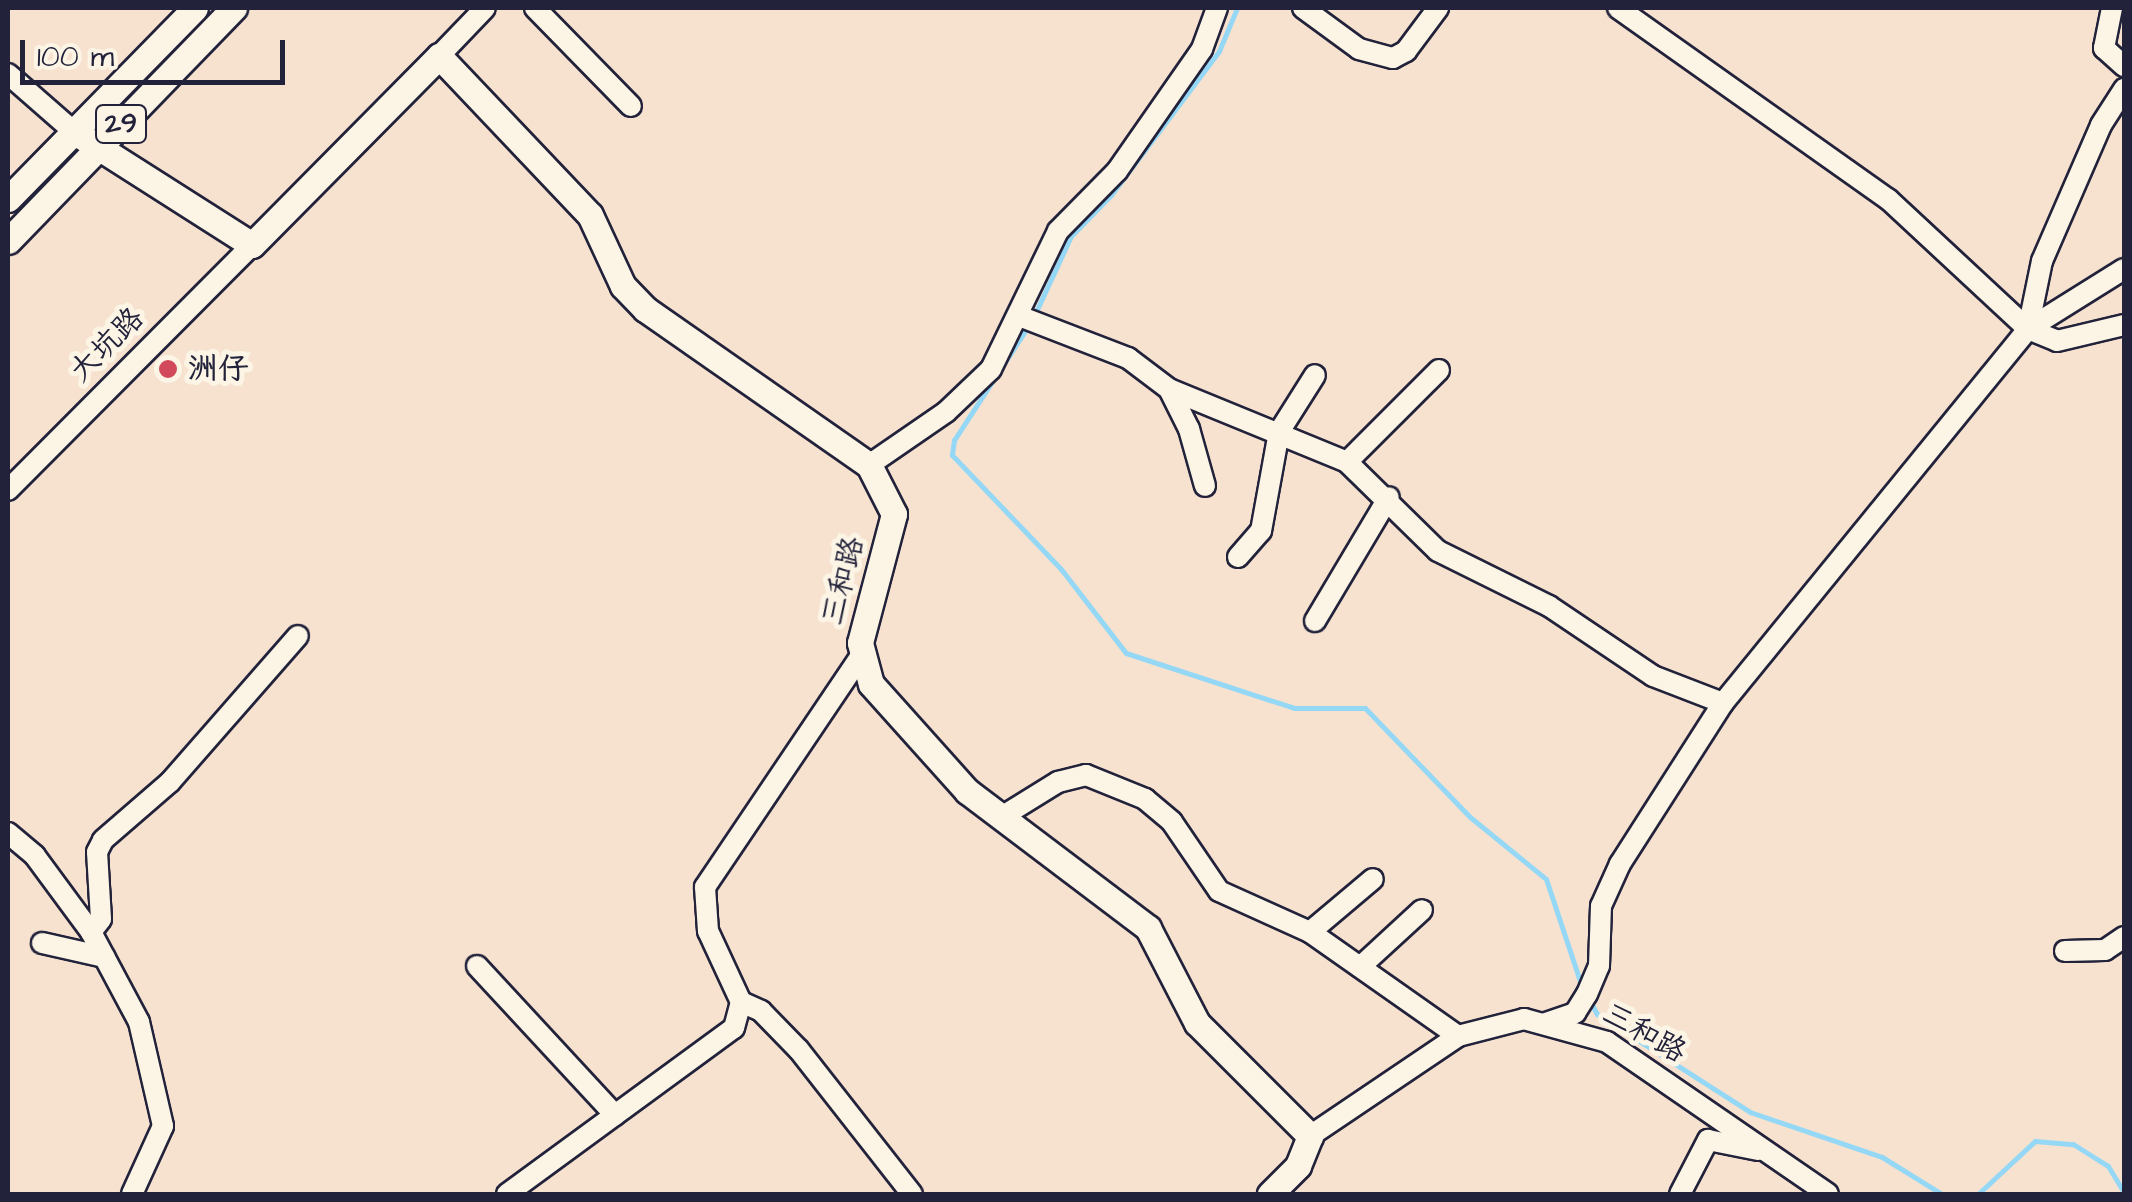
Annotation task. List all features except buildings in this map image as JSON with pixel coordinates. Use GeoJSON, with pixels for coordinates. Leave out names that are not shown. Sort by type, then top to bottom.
{"type":"FeatureCollection","features":[{"type":"Feature","properties":{"kind":"main road","name":"29"},"geometry":{"type":"LineString","coordinates":[[8,199],[195,8]]}},
{"type":"Feature","properties":{"kind":"main road","name":"29"},"geometry":{"type":"LineString","coordinates":[[8,242],[234,8]]}},
{"type":"Feature","properties":{"kind":"main road","name":"大坑路"},"geometry":{"type":"LineString","coordinates":[[252,246],[439,56]]}},
{"type":"Feature","properties":{"kind":"main road","name":"三和路"},"geometry":{"type":"LineString","coordinates":[[439,56],[590,215],[623,286],[644,309],[868,464],[894,514],[865,605],[861,656],[871,684],[924,748],[1003,816],[1148,928],[1197,1024],[1310,1136],[1298,1166],[1270,1194]]}},
{"type":"Feature","properties":{"kind":"main road"},"geometry":{"type":"LineString","coordinates":[[73,131],[252,246]]}},
{"type":"Feature","properties":{"kind":"street","name":"大坑路"},"geometry":{"type":"LineString","coordinates":[[439,56],[485,8]]}},
{"type":"Feature","properties":{"kind":"street"},"geometry":{"type":"LineString","coordinates":[[534,8],[631,106]]}},
{"type":"Feature","properties":{"kind":"street"},"geometry":{"type":"LineString","coordinates":[[868,464],[946,412],[991,369],[1058,231],[1117,171],[1202,49],[1217,8]]}},
{"type":"Feature","properties":{"kind":"street"},"geometry":{"type":"LineString","coordinates":[[1303,8],[1359,48],[1392,58],[1406,51],[1438,8]]}},
{"type":"Feature","properties":{"kind":"street"},"geometry":{"type":"LineString","coordinates":[[1618,8],[1888,199],[2028,329],[2057,341],[2124,325]]}},
{"type":"Feature","properties":{"kind":"street"},"geometry":{"type":"LineString","coordinates":[[2112,8],[2103,26],[2104,48],[2124,66]]}},
{"type":"Feature","properties":{"kind":"street"},"geometry":{"type":"LineString","coordinates":[[8,74],[73,131]]}},
{"type":"Feature","properties":{"kind":"street"},"geometry":{"type":"LineString","coordinates":[[2028,329],[2042,261],[2101,125],[2124,88]]}},
{"type":"Feature","properties":{"kind":"street","name":"大坑路"},"geometry":{"type":"LineString","coordinates":[[8,490],[252,246]]}},
{"type":"Feature","properties":{"kind":"street"},"geometry":{"type":"LineString","coordinates":[[1546,1023],[1575,1013],[1587,994],[1599,966],[1601,906],[1620,864],[1722,703],[2028,329],[2124,270]]}},
{"type":"Feature","properties":{"kind":"street"},"geometry":{"type":"LineString","coordinates":[[1018,316],[1128,358],[1169,389],[1347,462],[1388,497],[1438,551],[1550,606],[1653,676],[1722,703]]}},
{"type":"Feature","properties":{"kind":"street"},"geometry":{"type":"LineString","coordinates":[[1347,462],[1438,370]]}},
{"type":"Feature","properties":{"kind":"street"},"geometry":{"type":"LineString","coordinates":[[1238,557],[1264,523],[1279,432],[1315,375]]}},
{"type":"Feature","properties":{"kind":"street"},"geometry":{"type":"LineString","coordinates":[[1169,389],[1189,429],[1204,486]]}},
{"type":"Feature","properties":{"kind":"street"},"geometry":{"type":"LineString","coordinates":[[1315,621],[1388,497]]}},
{"type":"Feature","properties":{"kind":"street"},"geometry":{"type":"LineString","coordinates":[[91,932],[101,919],[96,852],[102,840],[170,782],[298,636]]}},
{"type":"Feature","properties":{"kind":"street"},"geometry":{"type":"LineString","coordinates":[[507,1194],[734,1028],[741,1002],[708,931],[704,887],[861,656]]}},
{"type":"Feature","properties":{"kind":"street"},"geometry":{"type":"LineString","coordinates":[[1003,816],[1058,782],[1086,775],[1113,784],[1172,822],[1219,891],[1310,932],[1458,1036]]}},
{"type":"Feature","properties":{"kind":"street"},"geometry":{"type":"LineString","coordinates":[[8,833],[35,856],[91,932],[139,1022],[163,1126],[132,1194]]}},
{"type":"Feature","properties":{"kind":"street"},"geometry":{"type":"LineString","coordinates":[[1310,932],[1373,880]]}},
{"type":"Feature","properties":{"kind":"street"},"geometry":{"type":"LineString","coordinates":[[1360,967],[1422,910]]}},
{"type":"Feature","properties":{"kind":"street"},"geometry":{"type":"LineString","coordinates":[[2064,952],[2105,950],[2124,937]]}},
{"type":"Feature","properties":{"kind":"street"},"geometry":{"type":"LineString","coordinates":[[42,943],[104,957]]}},
{"type":"Feature","properties":{"kind":"street"},"geometry":{"type":"LineString","coordinates":[[477,966],[615,1115]]}},
{"type":"Feature","properties":{"kind":"street"},"geometry":{"type":"LineString","coordinates":[[741,1002],[761,1011],[799,1050],[912,1194]]}},
{"type":"Feature","properties":{"kind":"street","name":"三和路"},"geometry":{"type":"LineString","coordinates":[[1310,1136],[1458,1036],[1524,1020],[1607,1042],[1828,1194]]}},
{"type":"Feature","properties":{"kind":"street"},"geometry":{"type":"LineString","coordinates":[[1680,1194],[1708,1140],[1773,1153]]}},
{"type":"Feature","properties":{"kind":"waterway"},"geometry":{"type":"LineString","coordinates":[[1034,316],[1071,236],[1111,195],[1219,51],[1237,8]]}},
{"type":"Feature","properties":{"kind":"waterway"},"geometry":{"type":"LineString","coordinates":[[1029,325],[954,440],[952,455],[1061,569],[1126,653],[1294,708],[1365,708],[1470,817],[1546,879],[1582,987]]}},
{"type":"Feature","properties":{"kind":"waterway"},"geometry":{"type":"LineString","coordinates":[[1590,1001],[1597,1014],[1750,1112],[1882,1157],[1942,1194]]}},
{"type":"Feature","properties":{"kind":"waterway"},"geometry":{"type":"LineString","coordinates":[[1978,1194],[2035,1141],[2073,1144],[2108,1166],[2124,1193]]}},
{"type":"Feature","properties":{"kind":"place","name":"洲仔"},"geometry":{"type":"Point","coordinates":[168,369]}}]}
